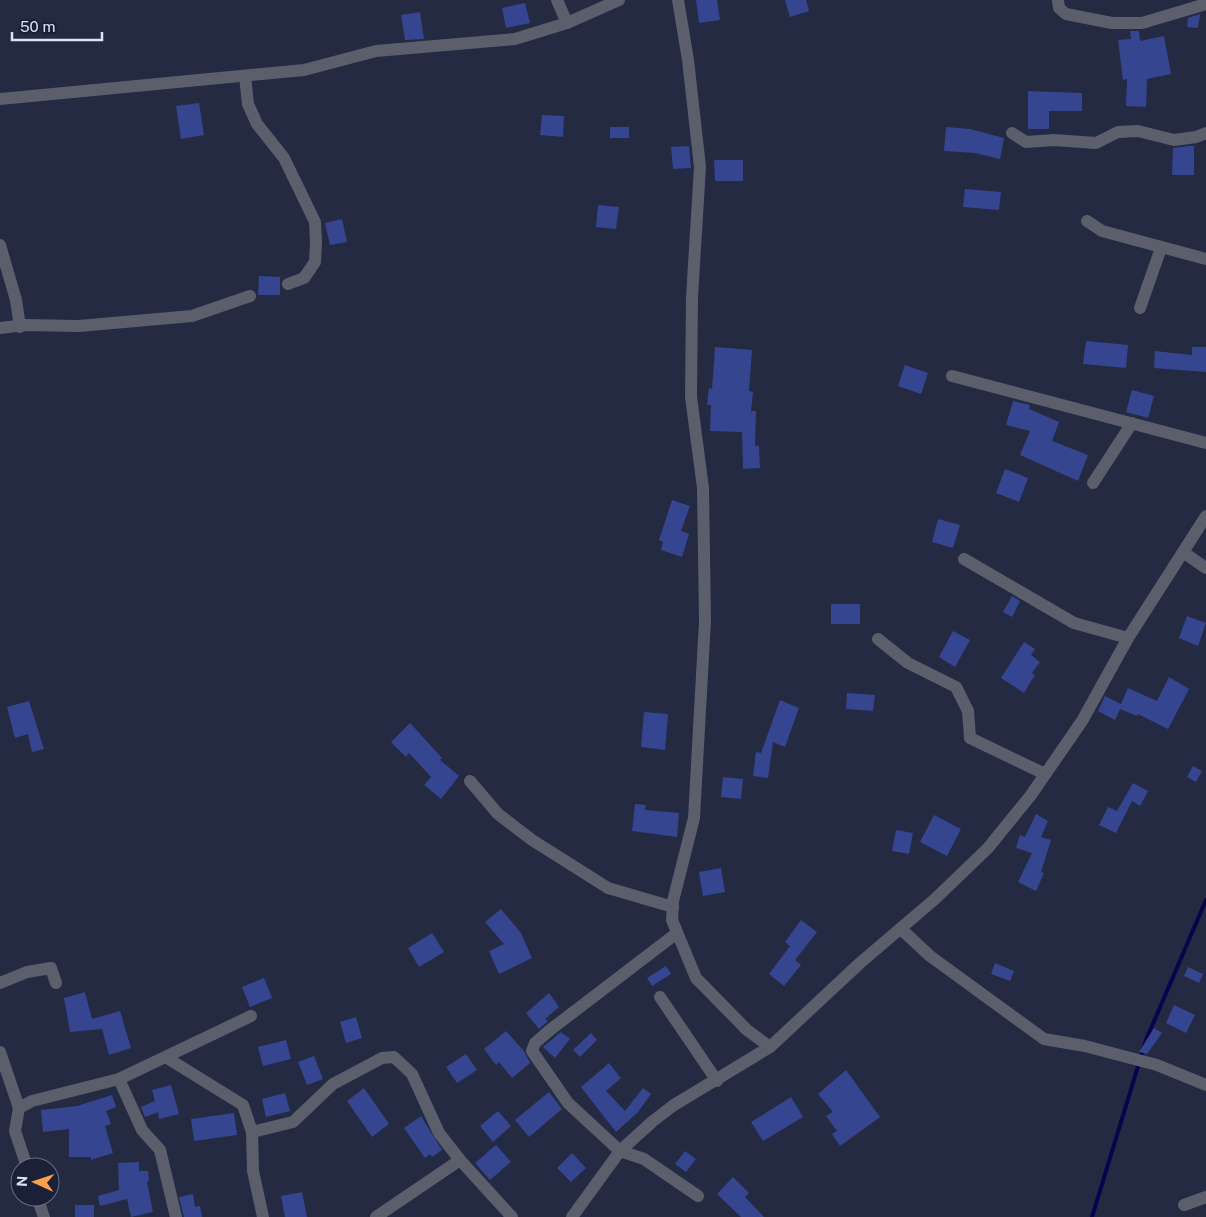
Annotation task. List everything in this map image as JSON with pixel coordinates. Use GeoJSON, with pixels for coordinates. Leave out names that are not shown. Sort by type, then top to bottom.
{"type":"FeatureCollection","features":[{"type":"Feature","properties":{"kind":"street"},"geometry":{"type":"LineString","coordinates":[[557,0],[567,24]]}},
{"type":"Feature","properties":{"kind":"street"},"geometry":{"type":"LineString","coordinates":[[0,99],[304,70],[376,51],[515,39],[567,24],[619,0]]}},
{"type":"Feature","properties":{"kind":"street"},"geometry":{"type":"LineString","coordinates":[[678,0],[689,69],[700,167],[692,297],[691,397],[703,488],[705,622],[694,818],[672,907],[672,920],[696,978],[747,1030],[770,1047]]}},
{"type":"Feature","properties":{"kind":"street"},"geometry":{"type":"LineString","coordinates":[[1058,0],[1059,8],[1066,14],[1112,23],[1142,23],[1206,4]]}},
{"type":"Feature","properties":{"kind":"street"},"geometry":{"type":"LineString","coordinates":[[245,76],[248,104],[254,117],[284,158],[309,207],[314,222],[315,262],[304,278],[288,284]]}},
{"type":"Feature","properties":{"kind":"street"},"geometry":{"type":"LineString","coordinates":[[1012,134],[1026,142],[1054,140],[1096,143],[1118,132],[1138,131],[1174,140],[1196,137],[1206,133]]}},
{"type":"Feature","properties":{"kind":"street"},"geometry":{"type":"LineString","coordinates":[[1087,221],[1102,230],[1206,259]]}},
{"type":"Feature","properties":{"kind":"street"},"geometry":{"type":"LineString","coordinates":[[0,245],[16,300],[20,327]]}},
{"type":"Feature","properties":{"kind":"street"},"geometry":{"type":"LineString","coordinates":[[1140,308],[1161,248]]}},
{"type":"Feature","properties":{"kind":"street"},"geometry":{"type":"LineString","coordinates":[[0,328],[79,326],[192,316],[250,296]]}},
{"type":"Feature","properties":{"kind":"street"},"geometry":{"type":"LineString","coordinates":[[952,376],[1206,443]]}},
{"type":"Feature","properties":{"kind":"street"},"geometry":{"type":"LineString","coordinates":[[1093,483],[1132,423]]}},
{"type":"Feature","properties":{"kind":"street"},"geometry":{"type":"LineString","coordinates":[[572,1217],[620,1151],[674,1106],[770,1047],[988,848],[1045,774],[1082,721],[1128,638],[1206,516]]}},
{"type":"Feature","properties":{"kind":"street"},"geometry":{"type":"LineString","coordinates":[[1183,552],[1206,568]]}},
{"type":"Feature","properties":{"kind":"street"},"geometry":{"type":"LineString","coordinates":[[964,559],[1074,623],[1128,638]]}},
{"type":"Feature","properties":{"kind":"street"},"geometry":{"type":"LineString","coordinates":[[878,639],[908,663],[956,687],[968,711],[970,738],[1045,774]]}},
{"type":"Feature","properties":{"kind":"street"},"geometry":{"type":"LineString","coordinates":[[470,781],[498,814],[532,840],[608,888],[672,907]]}},
{"type":"Feature","properties":{"kind":"street"},"geometry":{"type":"LineString","coordinates":[[900,929],[930,956],[1044,1039],[1085,1046],[1157,1065],[1206,1085]]}},
{"type":"Feature","properties":{"kind":"street"},"geometry":{"type":"LineString","coordinates":[[677,933],[556,1025],[532,1047],[533,1054],[568,1103],[620,1151],[644,1159],[698,1196]]}},
{"type":"Feature","properties":{"kind":"street"},"geometry":{"type":"LineString","coordinates":[[0,983],[27,972],[52,968],[56,983]]}},
{"type":"Feature","properties":{"kind":"street"},"geometry":{"type":"LineString","coordinates":[[660,997],[716,1081]]}},
{"type":"Feature","properties":{"kind":"street"},"geometry":{"type":"LineString","coordinates":[[19,1108],[32,1101],[119,1079],[168,1058],[251,1016]]}},
{"type":"Feature","properties":{"kind":"street"},"geometry":{"type":"LineString","coordinates":[[0,1052],[19,1108],[15,1131],[24,1157]]}},
{"type":"Feature","properties":{"kind":"street"},"geometry":{"type":"LineString","coordinates":[[252,1132],[293,1122],[333,1084],[382,1058],[394,1057],[412,1074],[439,1133],[460,1160],[512,1217]]}},
{"type":"Feature","properties":{"kind":"street"},"geometry":{"type":"LineString","coordinates":[[168,1058],[243,1105],[252,1132],[253,1171],[263,1217]]}},
{"type":"Feature","properties":{"kind":"street"},"geometry":{"type":"LineString","coordinates":[[119,1079],[142,1130],[160,1150],[176,1217]]}},
{"type":"Feature","properties":{"kind":"street"},"geometry":{"type":"LineString","coordinates":[[376,1217],[460,1160]]}},
{"type":"Feature","properties":{"kind":"street"},"geometry":{"type":"LineString","coordinates":[[1184,1205],[1206,1197]]}},
{"type":"Feature","properties":{"kind":"building"},"geometry":{"type":"Polygon","coordinates":[[[696,0],[717,0],[720,20],[699,23],[696,0]]]}},
{"type":"Feature","properties":{"kind":"building"},"geometry":{"type":"Polygon","coordinates":[[[785,0],[806,0],[809,11],[790,17],[785,0]]]}},
{"type":"Feature","properties":{"kind":"building"},"geometry":{"type":"Polygon","coordinates":[[[525,3],[530,23],[506,28],[502,8],[525,3]]]}},
{"type":"Feature","properties":{"kind":"building"},"geometry":{"type":"Polygon","coordinates":[[[420,12],[424,39],[405,40],[401,15],[420,12]]]}},
{"type":"Feature","properties":{"kind":"building"},"geometry":{"type":"Polygon","coordinates":[[[1200,14],[1198,28],[1187,27],[1188,18],[1200,14]]]}},
{"type":"Feature","properties":{"kind":"building"},"geometry":{"type":"Polygon","coordinates":[[[1130,31],[1139,31],[1140,41],[1164,36],[1171,74],[1147,79],[1146,107],[1126,106],[1127,79],[1123,80],[1118,40],[1131,39],[1130,31]]]}},
{"type":"Feature","properties":{"kind":"building"},"geometry":{"type":"Polygon","coordinates":[[[1028,91],[1082,93],[1082,111],[1049,111],[1049,129],[1028,129],[1028,91]]]}},
{"type":"Feature","properties":{"kind":"building"},"geometry":{"type":"Polygon","coordinates":[[[199,103],[204,135],[181,139],[176,106],[199,103]]]}},
{"type":"Feature","properties":{"kind":"building"},"geometry":{"type":"Polygon","coordinates":[[[542,115],[564,116],[563,137],[540,135],[542,115]]]}},
{"type":"Feature","properties":{"kind":"building"},"geometry":{"type":"Polygon","coordinates":[[[610,127],[629,127],[629,138],[610,138],[610,127]]]}},
{"type":"Feature","properties":{"kind":"building"},"geometry":{"type":"Polygon","coordinates":[[[946,127],[970,129],[1004,138],[1000,159],[975,153],[944,151],[946,127]]]}},
{"type":"Feature","properties":{"kind":"building"},"geometry":{"type":"Polygon","coordinates":[[[689,146],[691,168],[673,169],[671,147],[689,146]]]}},
{"type":"Feature","properties":{"kind":"building"},"geometry":{"type":"Polygon","coordinates":[[[1194,146],[1194,175],[1172,175],[1173,148],[1194,146]]]}},
{"type":"Feature","properties":{"kind":"building"},"geometry":{"type":"Polygon","coordinates":[[[714,160],[743,160],[743,181],[715,181],[714,160]]]}},
{"type":"Feature","properties":{"kind":"building"},"geometry":{"type":"Polygon","coordinates":[[[965,189],[1001,192],[999,210],[963,207],[965,189]]]}},
{"type":"Feature","properties":{"kind":"building"},"geometry":{"type":"Polygon","coordinates":[[[598,205],[619,207],[616,229],[596,227],[598,205]]]}},
{"type":"Feature","properties":{"kind":"building"},"geometry":{"type":"Polygon","coordinates":[[[342,219],[347,242],[330,245],[325,223],[342,219]]]}},
{"type":"Feature","properties":{"kind":"building"},"geometry":{"type":"Polygon","coordinates":[[[259,276],[280,277],[280,295],[258,295],[259,276]]]}},
{"type":"Feature","properties":{"kind":"building"},"geometry":{"type":"Polygon","coordinates":[[[1086,341],[1128,345],[1126,368],[1083,364],[1086,341]]]}},
{"type":"Feature","properties":{"kind":"building"},"geometry":{"type":"Polygon","coordinates":[[[715,347],[752,350],[749,391],[753,392],[751,411],[756,411],[755,446],[759,446],[760,468],[743,469],[742,432],[710,431],[711,405],[707,405],[709,388],[712,389],[715,347]]]}},
{"type":"Feature","properties":{"kind":"building"},"geometry":{"type":"Polygon","coordinates":[[[1192,347],[1206,347],[1206,372],[1154,368],[1155,351],[1192,355],[1192,347]]]}},
{"type":"Feature","properties":{"kind":"building"},"geometry":{"type":"Polygon","coordinates":[[[905,365],[928,373],[921,394],[898,386],[905,365]]]}},
{"type":"Feature","properties":{"kind":"building"},"geometry":{"type":"Polygon","coordinates":[[[1132,390],[1154,396],[1148,418],[1126,412],[1132,390]]]}},
{"type":"Feature","properties":{"kind":"building"},"geometry":{"type":"Polygon","coordinates":[[[1013,401],[1030,405],[1029,409],[1059,422],[1052,441],[1088,455],[1078,481],[1020,455],[1030,431],[1006,425],[1013,401]]]}},
{"type":"Feature","properties":{"kind":"building"},"geometry":{"type":"Polygon","coordinates":[[[1005,469],[1028,478],[1019,502],[996,493],[1005,469]]]}},
{"type":"Feature","properties":{"kind":"building"},"geometry":{"type":"Polygon","coordinates":[[[672,500],[690,506],[681,531],[689,534],[682,557],[661,550],[663,542],[659,540],[672,500]]]}},
{"type":"Feature","properties":{"kind":"building"},"geometry":{"type":"Polygon","coordinates":[[[938,519],[960,525],[953,548],[932,542],[938,519]]]}},
{"type":"Feature","properties":{"kind":"building"},"geometry":{"type":"Polygon","coordinates":[[[1012,596],[1020,601],[1012,617],[1003,612],[1012,596]]]}},
{"type":"Feature","properties":{"kind":"building"},"geometry":{"type":"Polygon","coordinates":[[[831,604],[860,604],[860,624],[831,624],[831,604]]]}},
{"type":"Feature","properties":{"kind":"building"},"geometry":{"type":"Polygon","coordinates":[[[1187,616],[1206,623],[1198,646],[1179,638],[1187,616]]]}},
{"type":"Feature","properties":{"kind":"building"},"geometry":{"type":"Polygon","coordinates":[[[953,631],[970,640],[955,667],[939,657],[953,631]]]}},
{"type":"Feature","properties":{"kind":"building"},"geometry":{"type":"Polygon","coordinates":[[[1024,642],[1035,649],[1031,655],[1040,662],[1032,673],[1035,675],[1024,693],[1001,678],[1024,642]]]}},
{"type":"Feature","properties":{"kind":"building"},"geometry":{"type":"Polygon","coordinates":[[[1169,677],[1189,689],[1168,729],[1138,714],[1137,716],[1120,709],[1115,720],[1098,711],[1105,696],[1121,704],[1128,688],[1157,701],[1169,677]]]}},
{"type":"Feature","properties":{"kind":"building"},"geometry":{"type":"Polygon","coordinates":[[[847,693],[875,695],[873,711],[846,709],[847,693]]]}},
{"type":"Feature","properties":{"kind":"building"},"geometry":{"type":"Polygon","coordinates":[[[780,700],[799,708],[785,747],[773,742],[768,778],[753,776],[756,752],[761,753],[780,700]]]}},
{"type":"Feature","properties":{"kind":"building"},"geometry":{"type":"Polygon","coordinates":[[[29,701],[44,749],[32,752],[28,734],[15,738],[7,707],[29,701]]]}},
{"type":"Feature","properties":{"kind":"building"},"geometry":{"type":"Polygon","coordinates":[[[644,712],[668,714],[665,750],[641,747],[644,712]]]}},
{"type":"Feature","properties":{"kind":"building"},"geometry":{"type":"Polygon","coordinates":[[[410,723],[442,758],[440,760],[459,776],[441,799],[424,785],[431,777],[409,753],[406,757],[391,742],[410,723]]]}},
{"type":"Feature","properties":{"kind":"building"},"geometry":{"type":"Polygon","coordinates":[[[1193,766],[1202,771],[1196,782],[1187,777],[1193,766]]]}},
{"type":"Feature","properties":{"kind":"building"},"geometry":{"type":"Polygon","coordinates":[[[723,777],[743,779],[741,799],[721,797],[723,777]]]}},
{"type":"Feature","properties":{"kind":"building"},"geometry":{"type":"Polygon","coordinates":[[[1133,783],[1148,791],[1140,806],[1132,801],[1116,833],[1099,825],[1108,807],[1117,811],[1133,783]]]}},
{"type":"Feature","properties":{"kind":"building"},"geometry":{"type":"Polygon","coordinates":[[[635,804],[646,805],[645,810],[679,813],[677,837],[632,831],[635,804]]]}},
{"type":"Feature","properties":{"kind":"building"},"geometry":{"type":"Polygon","coordinates":[[[1036,814],[1048,821],[1041,837],[1051,840],[1041,872],[1044,873],[1036,891],[1018,882],[1032,853],[1016,848],[1020,835],[1025,837],[1036,814]]]}},
{"type":"Feature","properties":{"kind":"building"},"geometry":{"type":"Polygon","coordinates":[[[934,815],[961,829],[947,856],[920,842],[934,815]]]}},
{"type":"Feature","properties":{"kind":"building"},"geometry":{"type":"Polygon","coordinates":[[[896,830],[913,833],[909,854],[892,851],[896,830]]]}},
{"type":"Feature","properties":{"kind":"building"},"geometry":{"type":"Polygon","coordinates":[[[721,868],[725,892],[703,896],[699,872],[721,868]]]}},
{"type":"Feature","properties":{"kind":"building"},"geometry":{"type":"Polygon","coordinates":[[[501,909],[521,933],[532,958],[499,974],[489,951],[504,944],[485,922],[501,909]]]}},
{"type":"Feature","properties":{"kind":"building"},"geometry":{"type":"Polygon","coordinates":[[[801,920],[817,932],[795,960],[801,965],[784,986],[769,974],[790,946],[785,942],[801,920]]]}},
{"type":"Feature","properties":{"kind":"building"},"geometry":{"type":"Polygon","coordinates":[[[432,933],[444,952],[419,967],[408,948],[432,933]]]}},
{"type":"Feature","properties":{"kind":"building"},"geometry":{"type":"Polygon","coordinates":[[[995,963],[1014,971],[1010,981],[991,974],[995,963]]]}},
{"type":"Feature","properties":{"kind":"building"},"geometry":{"type":"Polygon","coordinates":[[[666,966],[671,974],[652,986],[647,978],[666,966]]]}},
{"type":"Feature","properties":{"kind":"building"},"geometry":{"type":"Polygon","coordinates":[[[1188,967],[1203,974],[1199,983],[1184,976],[1188,967]]]}},
{"type":"Feature","properties":{"kind":"building"},"geometry":{"type":"Polygon","coordinates":[[[264,978],[272,998],[250,1007],[242,987],[264,978]]]}},
{"type":"Feature","properties":{"kind":"building"},"geometry":{"type":"Polygon","coordinates":[[[85,992],[92,1019],[120,1011],[131,1048],[109,1055],[102,1029],[70,1032],[64,998],[85,992]]]}},
{"type":"Feature","properties":{"kind":"building"},"geometry":{"type":"Polygon","coordinates":[[[549,993],[559,1007],[545,1019],[548,1021],[539,1029],[526,1013],[549,993]]]}},
{"type":"Feature","properties":{"kind":"building"},"geometry":{"type":"Polygon","coordinates":[[[1174,1005],[1195,1015],[1186,1033],[1166,1023],[1174,1005]]]}},
{"type":"Feature","properties":{"kind":"building"},"geometry":{"type":"Polygon","coordinates":[[[356,1017],[362,1038],[346,1043],[340,1022],[356,1017]]]}},
{"type":"Feature","properties":{"kind":"building"},"geometry":{"type":"Polygon","coordinates":[[[1154,1028],[1162,1033],[1147,1054],[1139,1052],[1154,1028]]]}},
{"type":"Feature","properties":{"kind":"building"},"geometry":{"type":"Polygon","coordinates":[[[506,1031],[524,1051],[530,1063],[512,1078],[499,1062],[496,1065],[484,1049],[506,1031]]]}},
{"type":"Feature","properties":{"kind":"building"},"geometry":{"type":"Polygon","coordinates":[[[561,1032],[570,1039],[555,1058],[543,1047],[561,1032]]]}},
{"type":"Feature","properties":{"kind":"building"},"geometry":{"type":"Polygon","coordinates":[[[591,1033],[597,1040],[580,1057],[573,1050],[591,1033]]]}},
{"type":"Feature","properties":{"kind":"building"},"geometry":{"type":"Polygon","coordinates":[[[286,1040],[291,1059],[263,1066],[258,1047],[286,1040]]]}},
{"type":"Feature","properties":{"kind":"building"},"geometry":{"type":"Polygon","coordinates":[[[466,1054],[477,1070],[457,1083],[446,1067],[466,1054]]]}},
{"type":"Feature","properties":{"kind":"building"},"geometry":{"type":"Polygon","coordinates":[[[314,1056],[323,1079],[307,1085],[298,1062],[314,1056]]]}},
{"type":"Feature","properties":{"kind":"building"},"geometry":{"type":"Polygon","coordinates":[[[609,1063],[621,1078],[606,1091],[625,1111],[643,1088],[651,1094],[638,1112],[616,1132],[581,1087],[609,1063]]]}},
{"type":"Feature","properties":{"kind":"building"},"geometry":{"type":"Polygon","coordinates":[[[846,1070],[880,1117],[840,1146],[832,1134],[837,1131],[826,1116],[833,1112],[818,1094],[846,1070]]]}},
{"type":"Feature","properties":{"kind":"building"},"geometry":{"type":"Polygon","coordinates":[[[171,1085],[179,1114],[159,1119],[158,1112],[145,1117],[141,1107],[155,1101],[152,1090],[171,1085]]]}},
{"type":"Feature","properties":{"kind":"building"},"geometry":{"type":"Polygon","coordinates":[[[364,1088],[389,1124],[372,1137],[347,1101],[364,1088]]]}},
{"type":"Feature","properties":{"kind":"building"},"geometry":{"type":"Polygon","coordinates":[[[549,1092],[562,1109],[529,1137],[515,1120],[549,1092]]]}},
{"type":"Feature","properties":{"kind":"building"},"geometry":{"type":"Polygon","coordinates":[[[285,1093],[290,1111],[266,1117],[262,1099],[285,1093]]]}},
{"type":"Feature","properties":{"kind":"building"},"geometry":{"type":"Polygon","coordinates":[[[112,1095],[116,1107],[106,1111],[111,1124],[105,1126],[113,1153],[91,1160],[91,1157],[69,1157],[69,1129],[43,1132],[41,1110],[77,1106],[112,1095]]]}},
{"type":"Feature","properties":{"kind":"building"},"geometry":{"type":"Polygon","coordinates":[[[791,1097],[803,1117],[763,1141],[751,1122],[791,1097]]]}},
{"type":"Feature","properties":{"kind":"building"},"geometry":{"type":"Polygon","coordinates":[[[498,1111],[511,1126],[493,1142],[480,1126],[498,1111]]]}},
{"type":"Feature","properties":{"kind":"building"},"geometry":{"type":"Polygon","coordinates":[[[234,1113],[237,1135],[194,1141],[191,1119],[234,1113]]]}},
{"type":"Feature","properties":{"kind":"building"},"geometry":{"type":"Polygon","coordinates":[[[421,1116],[442,1150],[432,1157],[430,1154],[425,1158],[404,1128],[421,1116]]]}},
{"type":"Feature","properties":{"kind":"building"},"geometry":{"type":"Polygon","coordinates":[[[496,1145],[511,1162],[490,1180],[475,1163],[496,1145]]]}},
{"type":"Feature","properties":{"kind":"building"},"geometry":{"type":"Polygon","coordinates":[[[685,1151],[696,1159],[686,1172],[675,1164],[685,1151]]]}},
{"type":"Feature","properties":{"kind":"building"},"geometry":{"type":"Polygon","coordinates":[[[572,1153],[586,1168],[571,1182],[557,1168],[572,1153]]]}},
{"type":"Feature","properties":{"kind":"building"},"geometry":{"type":"Polygon","coordinates":[[[139,1162],[139,1171],[148,1171],[149,1181],[147,1182],[153,1212],[131,1217],[127,1199],[100,1206],[98,1196],[119,1190],[118,1163],[139,1162]]]}},
{"type":"Feature","properties":{"kind":"building"},"geometry":{"type":"Polygon","coordinates":[[[733,1177],[749,1193],[745,1197],[764,1217],[741,1217],[717,1194],[733,1177]]]}},
{"type":"Feature","properties":{"kind":"building"},"geometry":{"type":"Polygon","coordinates":[[[302,1192],[307,1217],[285,1217],[281,1196],[302,1192]]]}},
{"type":"Feature","properties":{"kind":"building"},"geometry":{"type":"Polygon","coordinates":[[[193,1194],[195,1207],[200,1206],[202,1217],[184,1217],[179,1197],[193,1194]]]}},
{"type":"Feature","properties":{"kind":"building"},"geometry":{"type":"Polygon","coordinates":[[[75,1205],[94,1205],[94,1217],[75,1217],[75,1205]]]}},
{"type":"Feature","properties":{"kind":"waterway"},"geometry":{"type":"LineString","coordinates":[[1092,1217],[1146,1040],[1206,900]]}}]}
